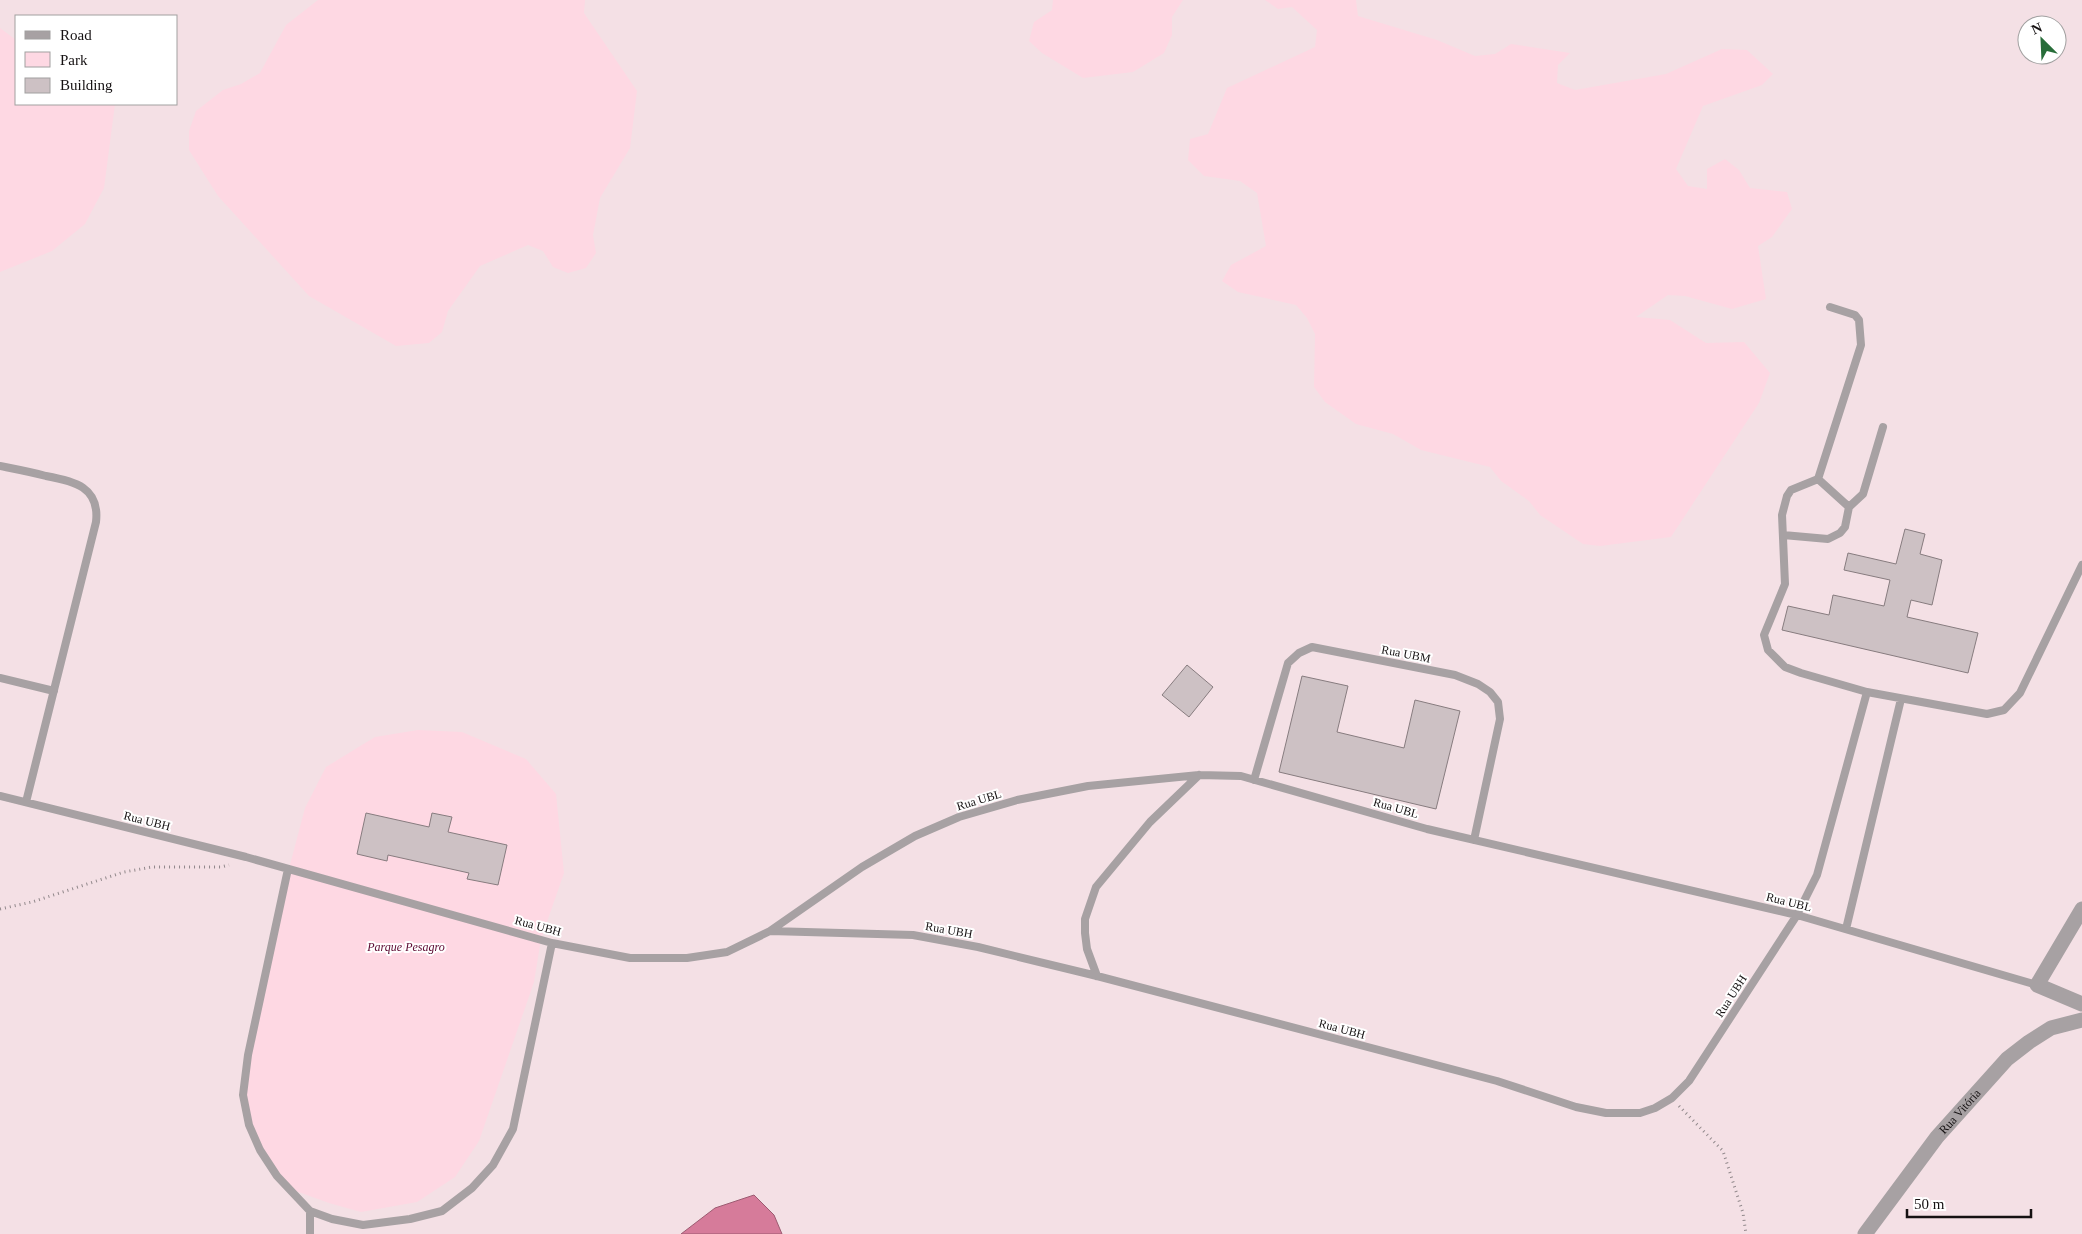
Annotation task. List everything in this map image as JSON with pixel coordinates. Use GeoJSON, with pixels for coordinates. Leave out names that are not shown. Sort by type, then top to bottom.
{"type":"FeatureCollection","features":[{"type":"Feature","properties":{"kind":"street"},"geometry":{"type":"LineString","coordinates":[[2082,909],[2037,985],[2082,1004]]}},
{"type":"Feature","properties":{"kind":"street","name":"Rua Vitória"},"geometry":{"type":"LineString","coordinates":[[1865,1234],[1937,1137],[2008,1060],[2029,1042],[2051,1028],[2082,1020]]}},
{"type":"Feature","properties":{"kind":"lane"},"geometry":{"type":"LineString","coordinates":[[1818,479],[1861,345],[1859,320],[1855,316],[1830,307]]}},
{"type":"Feature","properties":{"kind":"lane"},"geometry":{"type":"LineString","coordinates":[[1783,535],[1828,539],[1840,533],[1845,527],[1849,507],[1863,494],[1883,427]]}},
{"type":"Feature","properties":{"kind":"lane"},"geometry":{"type":"LineString","coordinates":[[0,466],[78,484],[90,494],[96,509],[96,522],[26,802]]}},
{"type":"Feature","properties":{"kind":"lane"},"geometry":{"type":"LineString","coordinates":[[1818,479],[1849,507]]}},
{"type":"Feature","properties":{"kind":"lane"},"geometry":{"type":"LineString","coordinates":[[1818,479],[1791,490],[1787,496],[1782,515],[1785,584],[1764,635],[1768,650],[1785,667],[1867,692],[1901,699],[1987,714],[2004,710],[2020,693],[2082,565]]}},
{"type":"Feature","properties":{"kind":"lane","name":"Rua UBM"},"geometry":{"type":"LineString","coordinates":[[1254,780],[1288,663],[1299,653],[1312,647],[1455,675],[1478,684],[1490,692],[1498,702],[1500,719],[1474,840]]}},
{"type":"Feature","properties":{"kind":"lane"},"geometry":{"type":"LineString","coordinates":[[0,678],[54,690]]}},
{"type":"Feature","properties":{"kind":"lane","name":"Rua UBH"},"geometry":{"type":"LineString","coordinates":[[0,796],[246,858],[552,942],[630,958],[687,958],[727,952],[770,931],[913,935],[978,947],[1097,976],[1497,1081],[1576,1107],[1606,1113],[1640,1114],[1672,1098],[1688,1081],[1797,915],[1817,875],[1867,692]]}},
{"type":"Feature","properties":{"kind":"lane"},"geometry":{"type":"LineString","coordinates":[[1846,929],[1901,699]]}},
{"type":"Feature","properties":{"kind":"lane"},"geometry":{"type":"LineString","coordinates":[[1097,976],[1087,949],[1084,933],[1085,919],[1096,887],[1150,822],[1199,775]]}},
{"type":"Feature","properties":{"kind":"lane","name":"Rua UBL"},"geometry":{"type":"LineString","coordinates":[[770,931],[869,863],[915,836],[959,817],[1017,800],[1088,786],[1199,775],[1241,776],[1427,829],[1797,915],[2037,985]]}},
{"type":"Feature","properties":{"kind":"lane"},"geometry":{"type":"LineString","coordinates":[[288,870],[248,1055],[244,1095],[249,1125],[260,1150],[277,1176],[310,1211],[332,1219],[363,1225],[410,1219],[442,1210],[472,1188],[493,1165],[512,1129],[552,942]]}},
{"type":"Feature","properties":{"kind":"lane"},"geometry":{"type":"LineString","coordinates":[[310,1211],[310,1234]]}},
{"type":"Feature","properties":{"kind":"lane"},"geometry":{"type":"LineString","coordinates":[[361,1234],[363,1225]]}},
{"type":"Feature","properties":{"kind":"path"},"geometry":{"type":"LineString","coordinates":[[0,909],[32,902],[124,872],[152,867],[221,867],[246,858]]}},
{"type":"Feature","properties":{"kind":"path"},"geometry":{"type":"LineString","coordinates":[[1672,1098],[1723,1151],[1743,1213],[1746,1234]]}},
{"type":"Feature","properties":{"kind":"shaded area"},"geometry":{"type":"Polygon","coordinates":[[[0,0],[2082,0],[2082,1234],[0,1234],[0,0]]]}},
{"type":"Feature","properties":{"kind":"shaded area"},"geometry":{"type":"Polygon","coordinates":[[[754,1195],[774,1215],[782,1234],[681,1234],[715,1208],[754,1195]]]}},
{"type":"Feature","properties":{"kind":"green space"},"geometry":{"type":"Polygon","coordinates":[[[318,0],[585,0],[584,13],[637,91],[630,148],[600,198],[593,235],[596,253],[586,268],[568,273],[553,267],[543,251],[528,245],[480,266],[448,311],[442,332],[429,343],[396,346],[309,296],[218,196],[189,150],[189,131],[196,111],[223,90],[241,84],[260,73],[286,25],[318,0]]]}},
{"type":"Feature","properties":{"kind":"green space"},"geometry":{"type":"Polygon","coordinates":[[[1053,0],[1183,0],[1172,17],[1172,35],[1164,53],[1133,72],[1083,78],[1042,53],[1029,41],[1034,22],[1052,10],[1053,0]]]}},
{"type":"Feature","properties":{"kind":"green space"},"geometry":{"type":"Polygon","coordinates":[[[1265,0],[1356,0],[1358,16],[1437,40],[1475,56],[1495,54],[1511,44],[1570,53],[1558,65],[1557,83],[1575,90],[1666,74],[1722,49],[1747,50],[1773,74],[1762,85],[1703,106],[1676,169],[1688,186],[1707,189],[1707,169],[1725,159],[1739,170],[1750,188],[1787,192],[1792,209],[1772,237],[1758,246],[1766,299],[1732,309],[1685,296],[1668,295],[1636,317],[1670,320],[1706,343],[1744,342],[1770,373],[1759,403],[1671,537],[1600,546],[1583,544],[1540,515],[1529,501],[1501,481],[1490,467],[1421,450],[1393,434],[1356,424],[1325,402],[1314,387],[1315,334],[1307,318],[1296,305],[1238,292],[1222,281],[1231,265],[1266,246],[1257,193],[1240,181],[1204,176],[1188,160],[1190,139],[1208,134],[1227,88],[1315,47],[1317,30],[1292,7],[1278,9],[1265,0]]]}},
{"type":"Feature","properties":{"kind":"green space"},"geometry":{"type":"Polygon","coordinates":[[[0,28],[15,39],[15,105],[115,105],[104,188],[85,224],[52,251],[0,272],[0,28]]]}},
{"type":"Feature","properties":{"kind":"green space","name":"Parque Pesagro"},"geometry":{"type":"Polygon","coordinates":[[[418,730],[462,732],[526,759],[556,794],[564,873],[541,939],[534,982],[479,1141],[455,1177],[417,1202],[361,1212],[293,1190],[268,1162],[249,1119],[243,1079],[287,876],[305,808],[326,767],[375,737],[418,730]]]}},
{"type":"Feature","properties":{"kind":"building"},"geometry":{"type":"Polygon","coordinates":[[[1905,529],[1925,534],[1920,554],[1942,560],[1932,605],[1911,600],[1907,617],[1978,633],[1968,673],[1782,630],[1788,606],[1829,615],[1833,595],[1884,606],[1890,580],[1844,570],[1848,553],[1896,564],[1905,529]]]}},
{"type":"Feature","properties":{"kind":"building"},"geometry":{"type":"Polygon","coordinates":[[[1187,665],[1213,687],[1189,717],[1162,695],[1187,665]]]}},
{"type":"Feature","properties":{"kind":"building"},"geometry":{"type":"Polygon","coordinates":[[[1302,676],[1348,686],[1337,732],[1404,748],[1415,700],[1460,711],[1436,809],[1279,772],[1302,676]]]}},
{"type":"Feature","properties":{"kind":"building"},"geometry":{"type":"Polygon","coordinates":[[[366,813],[429,827],[432,813],[452,817],[448,832],[507,845],[498,885],[467,879],[469,873],[388,855],[387,861],[357,854],[366,813]]]}}]}
